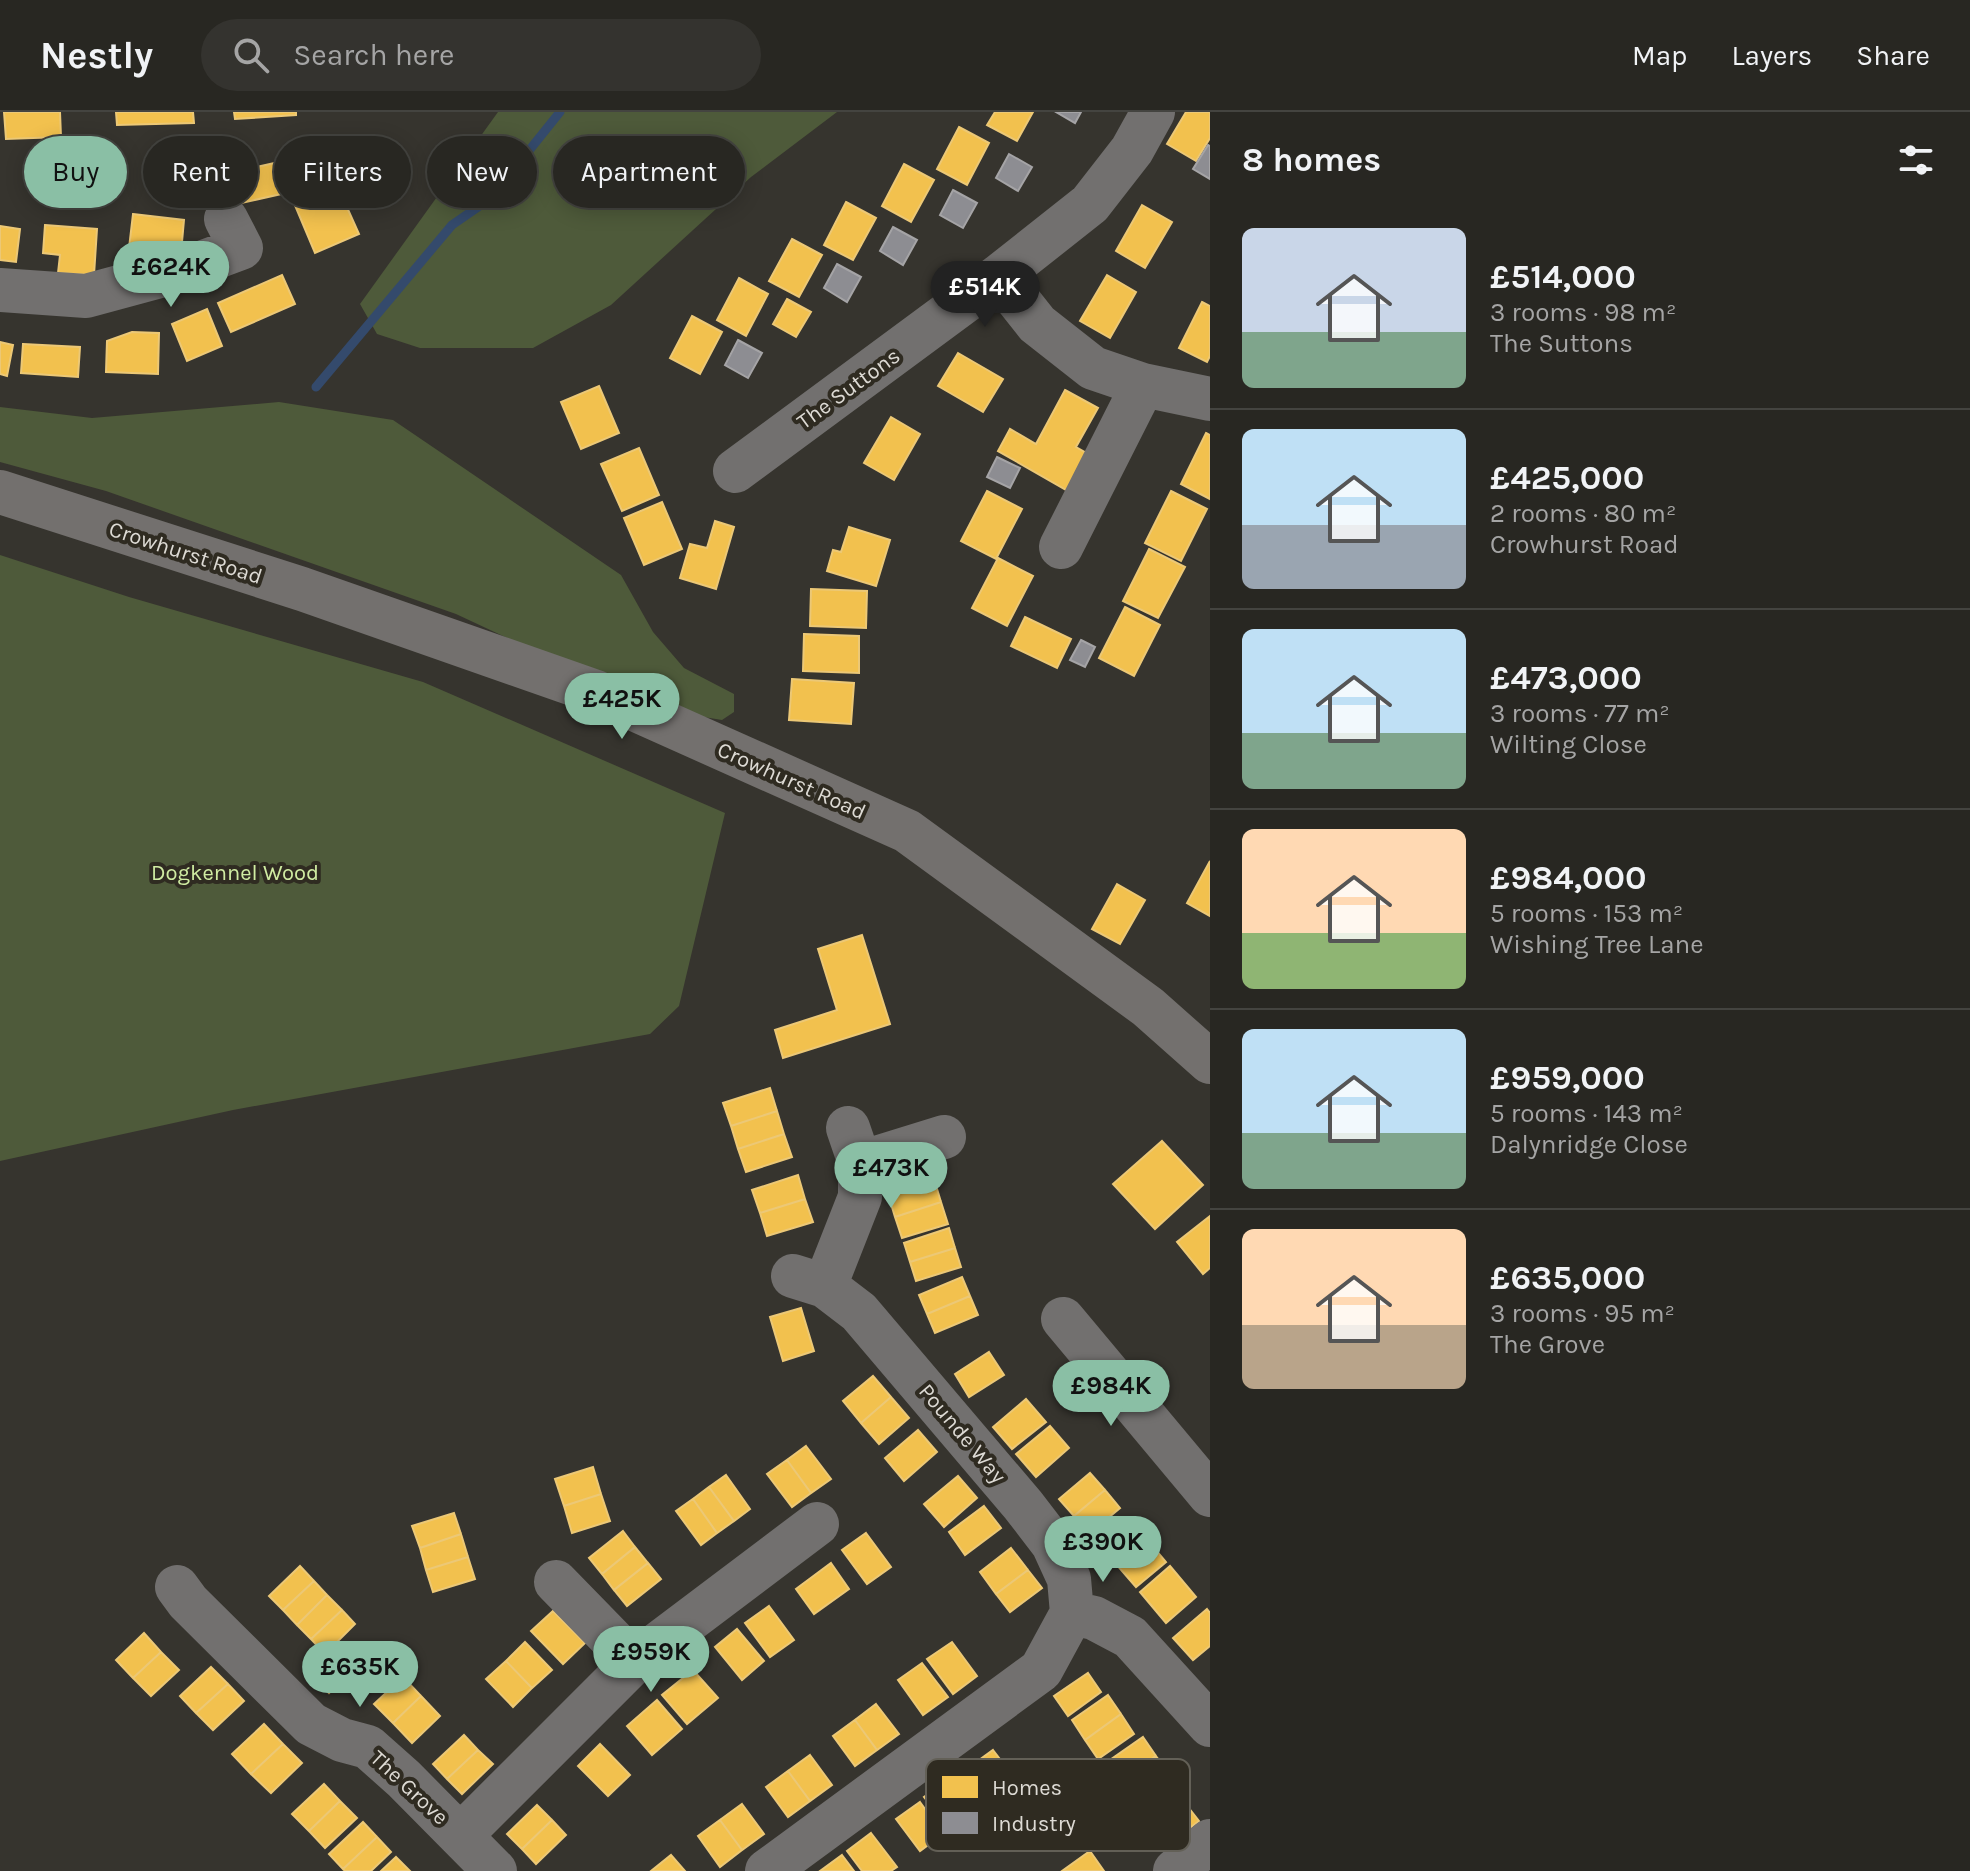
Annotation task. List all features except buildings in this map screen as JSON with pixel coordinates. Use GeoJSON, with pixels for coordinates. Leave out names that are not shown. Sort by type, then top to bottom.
{"type":"FeatureCollection","features":[{"type":"Feature","properties":{"kind":"main road","name":"Crowhurst Road"},"geometry":{"type":"LineString","coordinates":[[0,492],[302,589],[596,692],[907,831],[1148,1007],[1210,1062]]}},
{"type":"Feature","properties":{"kind":"street","name":"The Suttons"},"geometry":{"type":"LineString","coordinates":[[735,471],[999,276],[1090,204],[1132,150],[1153,112]]}},
{"type":"Feature","properties":{"kind":"street"},"geometry":{"type":"LineString","coordinates":[[0,290],[86,296],[182,270],[241,248],[226,219]]}},
{"type":"Feature","properties":{"kind":"street"},"geometry":{"type":"LineString","coordinates":[[999,276],[1037,324],[1093,368],[1143,385],[1210,399]]}},
{"type":"Feature","properties":{"kind":"street"},"geometry":{"type":"LineString","coordinates":[[1061,547],[1143,385]]}},
{"type":"Feature","properties":{"kind":"street","name":"Pounde Way"},"geometry":{"type":"LineString","coordinates":[[944,1137],[854,1145],[860,1197],[809,1281],[859,1312],[1023,1505],[1053,1544],[1069,1579],[1072,1613]]}},
{"type":"Feature","properties":{"kind":"street"},"geometry":{"type":"LineString","coordinates":[[1063,1319],[1210,1495]]}},
{"type":"Feature","properties":{"kind":"street"},"geometry":{"type":"LineString","coordinates":[[461,1835],[634,1662],[817,1524]]}},
{"type":"Feature","properties":{"kind":"street"},"geometry":{"type":"LineString","coordinates":[[556,1582],[634,1662]]}},
{"type":"Feature","properties":{"kind":"street","name":"The Grove"},"geometry":{"type":"LineString","coordinates":[[177,1587],[188,1602],[311,1724],[342,1740],[368,1747],[495,1871]]}},
{"type":"Feature","properties":{"kind":"street"},"geometry":{"type":"LineString","coordinates":[[767,1871],[1041,1670],[1072,1613],[1094,1618],[1130,1637],[1210,1725]]}},
{"type":"Feature","properties":{"kind":"street"},"geometry":{"type":"LineString","coordinates":[[1175,1871],[1210,1841]]}},
{"type":"Feature","properties":{"kind":"green space"},"geometry":{"type":"Polygon","coordinates":[[[498,112],[837,112],[745,182],[745,136],[553,136],[553,208],[717,208],[611,305],[533,348],[420,348],[377,334],[360,304],[429,208],[537,208],[537,136],[481,136],[498,112]]]}},
{"type":"Feature","properties":{"kind":"green space"},"geometry":{"type":"Polygon","coordinates":[[[279,402],[393,420],[621,575],[653,632],[684,668],[734,694],[734,712],[722,720],[661,710],[456,614],[106,491],[0,462],[0,407],[92,418],[279,402]]]}},
{"type":"Feature","properties":{"kind":"green space","name":"Dogkennel Wood"},"geometry":{"type":"Polygon","coordinates":[[[0,555],[129,597],[423,682],[725,813],[679,1006],[650,1034],[233,1110],[0,1161],[0,555]]]}},
{"type":"Feature","properties":{"kind":"waterway"},"geometry":{"type":"LineString","coordinates":[[316,387],[452,225],[491,198],[560,112]]}}]}
